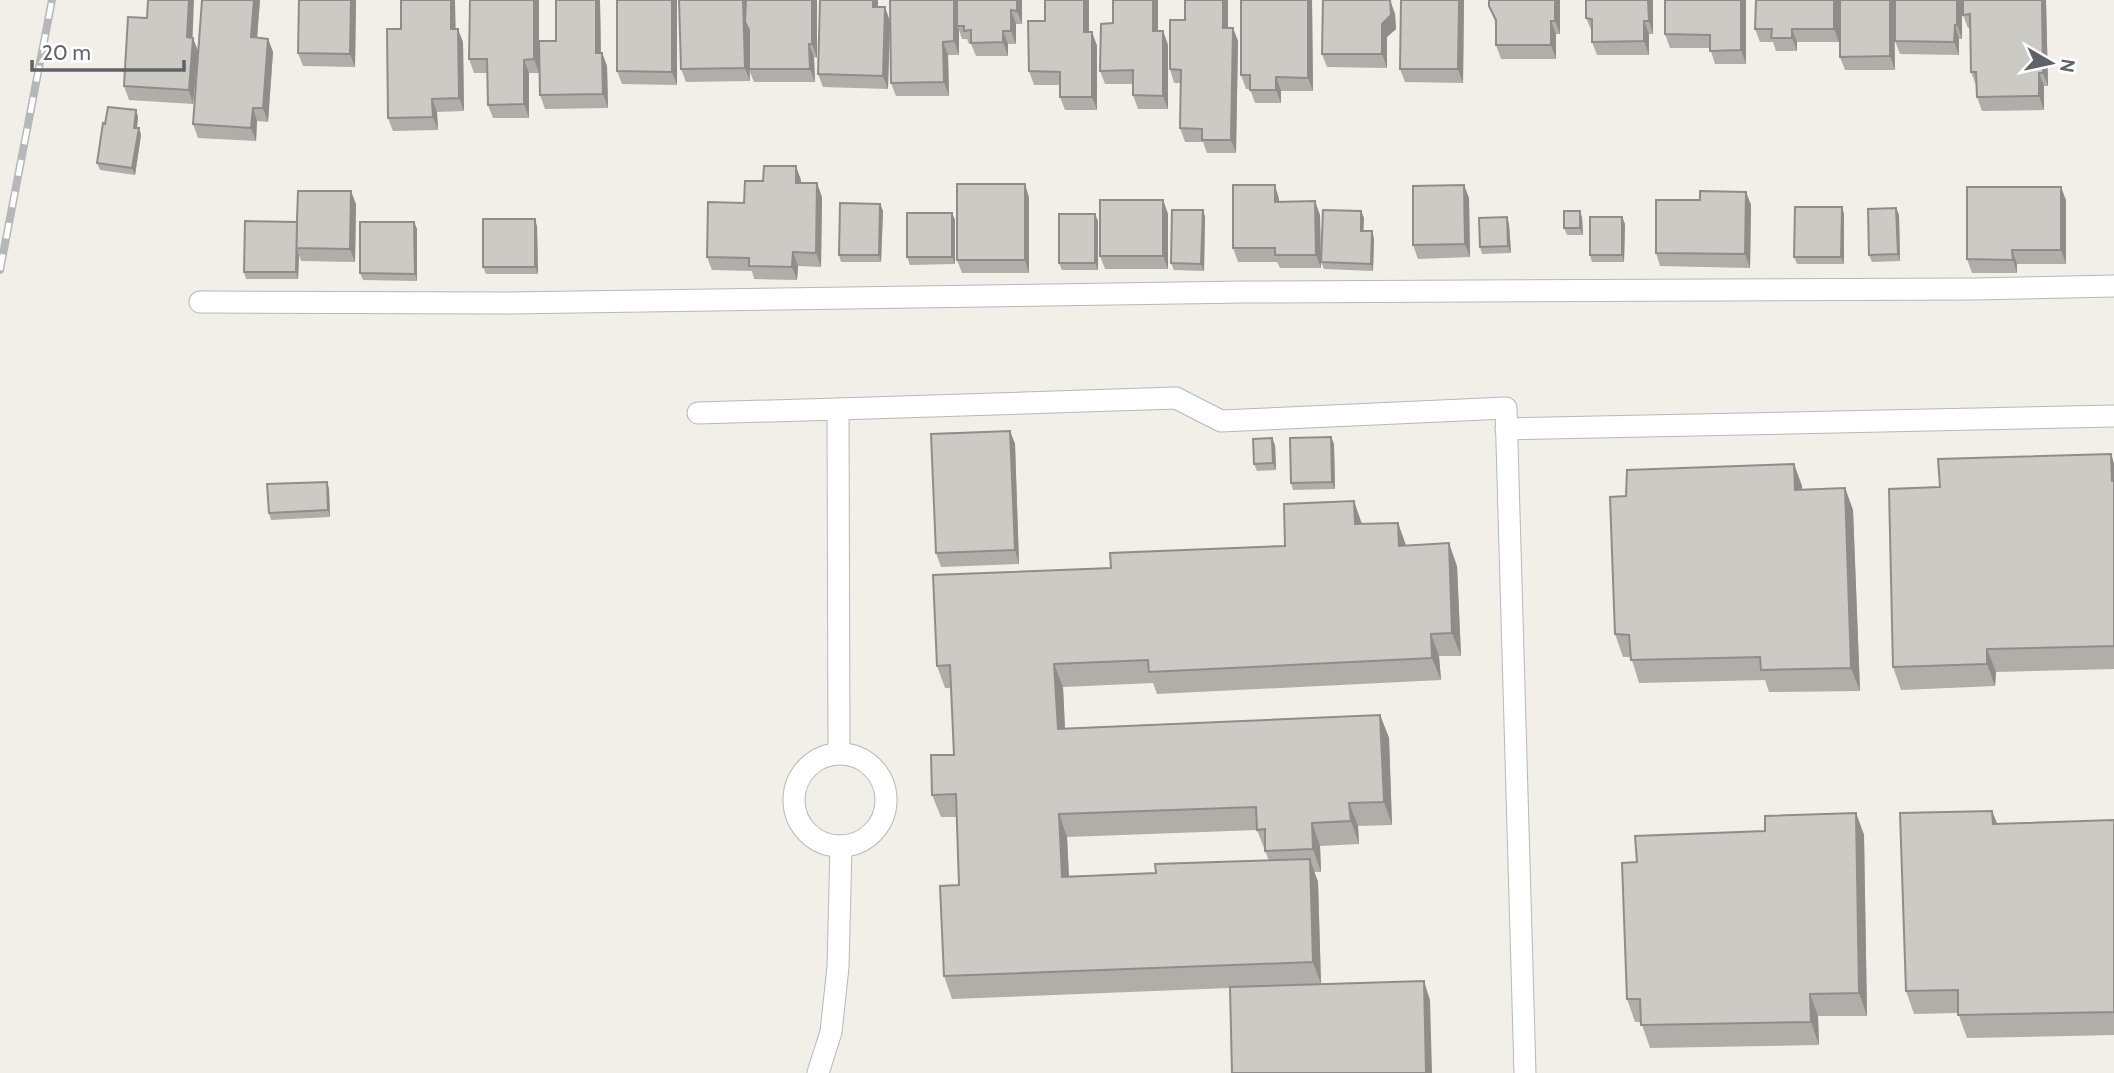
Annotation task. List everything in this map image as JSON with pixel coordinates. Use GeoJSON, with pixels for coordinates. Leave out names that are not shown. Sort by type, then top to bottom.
{"type":"FeatureCollection","features":[{"type":"Feature","properties":{"kind":"lane"},"geometry":{"type":"LineString","coordinates":[[200,302],[508,303],[1244,292],[2114,286]]}},
{"type":"Feature","properties":{"kind":"lane"},"geometry":{"type":"LineString","coordinates":[[698,413],[1176,398],[1221,421],[1506,408],[1525,1073]]}},
{"type":"Feature","properties":{"kind":"lane"},"geometry":{"type":"LineString","coordinates":[[838,409],[839,753]]}},
{"type":"Feature","properties":{"kind":"lane"},"geometry":{"type":"LineString","coordinates":[[1506,429],[2114,416]]}},
{"type":"Feature","properties":{"kind":"lane"},"geometry":{"type":"LineString","coordinates":[[839,753],[857,757],[873,766],[883,781],[886,799],[883,817],[873,832],[859,842],[841,846],[824,843],[808,834],[797,818],[794,801],[797,782],[806,768],[822,757],[839,753]]}},
{"type":"Feature","properties":{"kind":"lane"},"geometry":{"type":"LineString","coordinates":[[818,1073],[831,1032],[838,967],[841,846]]}},
{"type":"Feature","properties":{"kind":"building"},"geometry":{"type":"Polygon","coordinates":[[[148,0],[189,0],[187,37],[193,38],[189,90],[124,86],[128,17],[147,18],[148,0]]]}},
{"type":"Feature","properties":{"kind":"building"},"geometry":{"type":"Polygon","coordinates":[[[202,0],[254,0],[251,37],[268,39],[263,108],[253,108],[251,128],[193,124],[202,0]]]}},
{"type":"Feature","properties":{"kind":"building"},"geometry":{"type":"Polygon","coordinates":[[[299,0],[351,0],[350,54],[298,53],[299,0]]]}},
{"type":"Feature","properties":{"kind":"building"},"geometry":{"type":"Polygon","coordinates":[[[401,0],[451,0],[451,29],[458,29],[459,98],[432,99],[433,117],[388,118],[387,29],[401,29],[401,0]]]}},
{"type":"Feature","properties":{"kind":"building"},"geometry":{"type":"Polygon","coordinates":[[[470,0],[534,0],[534,59],[524,60],[524,104],[488,105],[487,59],[469,59],[470,0]]]}},
{"type":"Feature","properties":{"kind":"building"},"geometry":{"type":"Polygon","coordinates":[[[556,0],[596,0],[596,53],[602,53],[603,94],[540,95],[539,41],[556,41],[556,0]]]}},
{"type":"Feature","properties":{"kind":"building"},"geometry":{"type":"Polygon","coordinates":[[[617,0],[672,0],[672,72],[617,71],[617,0]]]}},
{"type":"Feature","properties":{"kind":"building"},"geometry":{"type":"Polygon","coordinates":[[[679,0],[743,0],[745,68],[681,69],[679,0]]]}},
{"type":"Feature","properties":{"kind":"building"},"geometry":{"type":"Polygon","coordinates":[[[746,0],[812,0],[810,69],[749,69],[746,0]]]}},
{"type":"Feature","properties":{"kind":"building"},"geometry":{"type":"Polygon","coordinates":[[[820,0],[873,0],[873,7],[885,7],[883,76],[818,74],[820,0]]]}},
{"type":"Feature","properties":{"kind":"building"},"geometry":{"type":"Polygon","coordinates":[[[890,0],[954,0],[954,41],[943,42],[944,82],[891,83],[890,0]]]}},
{"type":"Feature","properties":{"kind":"building"},"geometry":{"type":"Polygon","coordinates":[[[957,0],[1017,0],[1017,11],[1011,10],[1011,31],[1003,31],[1003,42],[971,43],[971,30],[964,31],[964,26],[957,26],[957,0]]]}},
{"type":"Feature","properties":{"kind":"building"},"geometry":{"type":"Polygon","coordinates":[[[1045,0],[1084,0],[1084,32],[1092,32],[1092,97],[1060,97],[1060,72],[1029,71],[1028,21],[1045,21],[1045,0]]]}},
{"type":"Feature","properties":{"kind":"building"},"geometry":{"type":"Polygon","coordinates":[[[1113,0],[1153,0],[1153,31],[1163,31],[1163,96],[1133,95],[1133,70],[1100,71],[1101,24],[1113,23],[1113,0]]]}},
{"type":"Feature","properties":{"kind":"building"},"geometry":{"type":"Polygon","coordinates":[[[1185,0],[1223,0],[1223,28],[1233,28],[1231,140],[1202,140],[1202,129],[1180,128],[1181,70],[1170,69],[1170,20],[1185,20],[1185,0]]]}},
{"type":"Feature","properties":{"kind":"building"},"geometry":{"type":"Polygon","coordinates":[[[1241,0],[1308,0],[1308,78],[1276,77],[1276,90],[1250,90],[1250,75],[1241,75],[1241,0]]]}},
{"type":"Feature","properties":{"kind":"building"},"geometry":{"type":"Polygon","coordinates":[[[1323,0],[1390,0],[1391,15],[1382,24],[1382,54],[1322,54],[1323,0]]]}},
{"type":"Feature","properties":{"kind":"building"},"geometry":{"type":"Polygon","coordinates":[[[1401,0],[1459,0],[1458,69],[1400,69],[1401,0]]]}},
{"type":"Feature","properties":{"kind":"building"},"geometry":{"type":"Polygon","coordinates":[[[1489,0],[1555,0],[1555,21],[1551,21],[1551,45],[1496,45],[1496,20],[1489,0]]]}},
{"type":"Feature","properties":{"kind":"building"},"geometry":{"type":"Polygon","coordinates":[[[1586,0],[1648,0],[1649,21],[1644,21],[1644,41],[1592,42],[1592,19],[1586,18],[1586,0]]]}},
{"type":"Feature","properties":{"kind":"building"},"geometry":{"type":"Polygon","coordinates":[[[1665,0],[1741,0],[1741,50],[1710,51],[1710,35],[1665,34],[1665,0]]]}},
{"type":"Feature","properties":{"kind":"building"},"geometry":{"type":"Polygon","coordinates":[[[1756,0],[1834,0],[1834,29],[1792,29],[1792,38],[1771,38],[1772,29],[1755,29],[1756,0]]]}},
{"type":"Feature","properties":{"kind":"building"},"geometry":{"type":"Polygon","coordinates":[[[1840,0],[1890,0],[1890,56],[1840,57],[1840,0]]]}},
{"type":"Feature","properties":{"kind":"building"},"geometry":{"type":"Polygon","coordinates":[[[1895,0],[1957,0],[1954,42],[1895,41],[1895,0]]]}},
{"type":"Feature","properties":{"kind":"building"},"geometry":{"type":"Polygon","coordinates":[[[1963,0],[2042,0],[2043,73],[2039,73],[2039,96],[1977,97],[1976,72],[1971,72],[1970,14],[1963,15],[1963,0]]]}},
{"type":"Feature","properties":{"kind":"building"},"geometry":{"type":"Polygon","coordinates":[[[108,107],[136,110],[134,128],[139,128],[132,168],[97,163],[108,107]]]}},
{"type":"Feature","properties":{"kind":"building"},"geometry":{"type":"Polygon","coordinates":[[[764,166],[796,166],[796,183],[817,183],[816,253],[793,252],[792,267],[749,266],[749,258],[707,257],[708,202],[744,203],[745,181],[763,181],[764,166]]]}},
{"type":"Feature","properties":{"kind":"building"},"geometry":{"type":"Polygon","coordinates":[[[957,184],[1025,184],[1025,260],[957,260],[957,184]]]}},
{"type":"Feature","properties":{"kind":"building"},"geometry":{"type":"Polygon","coordinates":[[[1233,185],[1275,185],[1275,202],[1315,201],[1316,255],[1275,255],[1275,248],[1233,248],[1233,185]]]}},
{"type":"Feature","properties":{"kind":"building"},"geometry":{"type":"Polygon","coordinates":[[[1464,185],[1465,244],[1413,245],[1413,186],[1464,185]]]}},
{"type":"Feature","properties":{"kind":"building"},"geometry":{"type":"Polygon","coordinates":[[[1967,187],[2061,187],[2061,250],[2012,250],[2013,260],[1967,259],[1967,187]]]}},
{"type":"Feature","properties":{"kind":"building"},"geometry":{"type":"Polygon","coordinates":[[[298,191],[351,191],[350,249],[296,248],[298,191]]]}},
{"type":"Feature","properties":{"kind":"building"},"geometry":{"type":"Polygon","coordinates":[[[1700,191],[1746,192],[1745,254],[1656,253],[1656,200],[1700,200],[1700,191]]]}},
{"type":"Feature","properties":{"kind":"building"},"geometry":{"type":"Polygon","coordinates":[[[1100,200],[1163,200],[1163,256],[1100,256],[1100,200]]]}},
{"type":"Feature","properties":{"kind":"building"},"geometry":{"type":"Polygon","coordinates":[[[840,203],[880,204],[879,255],[839,255],[840,203]]]}},
{"type":"Feature","properties":{"kind":"building"},"geometry":{"type":"Polygon","coordinates":[[[1795,207],[1842,207],[1841,257],[1794,257],[1795,207]]]}},
{"type":"Feature","properties":{"kind":"building"},"geometry":{"type":"Polygon","coordinates":[[[1896,208],[1898,254],[1869,255],[1868,209],[1896,208]]]}},
{"type":"Feature","properties":{"kind":"building"},"geometry":{"type":"Polygon","coordinates":[[[1172,210],[1203,210],[1201,264],[1171,263],[1172,210]]]}},
{"type":"Feature","properties":{"kind":"building"},"geometry":{"type":"Polygon","coordinates":[[[1323,210],[1361,211],[1361,231],[1372,231],[1371,264],[1321,262],[1323,210]]]}},
{"type":"Feature","properties":{"kind":"building"},"geometry":{"type":"Polygon","coordinates":[[[1564,211],[1580,211],[1580,228],[1564,228],[1564,211]]]}},
{"type":"Feature","properties":{"kind":"building"},"geometry":{"type":"Polygon","coordinates":[[[907,213],[952,213],[952,257],[907,257],[907,213]]]}},
{"type":"Feature","properties":{"kind":"building"},"geometry":{"type":"Polygon","coordinates":[[[1059,214],[1095,214],[1095,263],[1059,263],[1059,214]]]}},
{"type":"Feature","properties":{"kind":"building"},"geometry":{"type":"Polygon","coordinates":[[[1507,217],[1508,246],[1480,247],[1479,218],[1507,217]]]}},
{"type":"Feature","properties":{"kind":"building"},"geometry":{"type":"Polygon","coordinates":[[[1590,217],[1622,217],[1622,255],[1590,255],[1590,217]]]}},
{"type":"Feature","properties":{"kind":"building"},"geometry":{"type":"Polygon","coordinates":[[[483,219],[535,219],[535,267],[483,267],[483,219]]]}},
{"type":"Feature","properties":{"kind":"building"},"geometry":{"type":"Polygon","coordinates":[[[245,221],[297,222],[296,272],[244,272],[245,221]]]}},
{"type":"Feature","properties":{"kind":"building"},"geometry":{"type":"Polygon","coordinates":[[[360,222],[414,222],[415,274],[360,273],[360,222]]]}},
{"type":"Feature","properties":{"kind":"building"},"geometry":{"type":"Polygon","coordinates":[[[1010,431],[1015,550],[936,553],[931,434],[1010,431]]]}},
{"type":"Feature","properties":{"kind":"building"},"geometry":{"type":"Polygon","coordinates":[[[1331,437],[1332,482],[1291,483],[1290,438],[1331,437]]]}},
{"type":"Feature","properties":{"kind":"building"},"geometry":{"type":"Polygon","coordinates":[[[1272,438],[1273,463],[1254,464],[1253,439],[1272,438]]]}},
{"type":"Feature","properties":{"kind":"building"},"geometry":{"type":"Polygon","coordinates":[[[2111,454],[2114,481],[2114,646],[1987,649],[1987,664],[1893,667],[1889,489],[1940,487],[1938,459],[2111,454]]]}},
{"type":"Feature","properties":{"kind":"building"},"geometry":{"type":"Polygon","coordinates":[[[1794,464],[1795,490],[1845,488],[1851,668],[1761,670],[1760,657],[1631,660],[1629,635],[1615,634],[1610,497],[1626,496],[1627,470],[1794,464]]]}},
{"type":"Feature","properties":{"kind":"building"},"geometry":{"type":"Polygon","coordinates":[[[327,482],[328,510],[269,513],[267,484],[327,482]]]}},
{"type":"Feature","properties":{"kind":"building"},"geometry":{"type":"Polygon","coordinates":[[[1354,501],[1355,524],[1398,523],[1399,546],[1449,543],[1452,633],[1431,634],[1432,658],[1149,672],[1148,660],[1054,664],[1058,729],[1380,715],[1384,802],[1349,803],[1351,821],[1312,823],[1313,849],[1265,851],[1265,829],[1257,830],[1256,807],[1059,814],[1062,877],[1156,873],[1155,864],[1310,859],[1313,962],[944,976],[940,886],[959,885],[956,794],[932,795],[931,755],[954,755],[950,665],[937,666],[933,575],[1111,568],[1110,553],[1285,546],[1284,504],[1354,501]]]}},
{"type":"Feature","properties":{"kind":"building"},"geometry":{"type":"Polygon","coordinates":[[[1992,811],[1993,824],[2114,820],[2114,1012],[1958,1015],[1958,990],[1906,991],[1900,813],[1992,811]]]}},
{"type":"Feature","properties":{"kind":"building"},"geometry":{"type":"Polygon","coordinates":[[[1856,813],[1859,993],[1810,994],[1811,1022],[1641,1025],[1640,999],[1627,999],[1622,863],[1637,862],[1635,836],[1765,831],[1765,816],[1856,813]]]}},
{"type":"Feature","properties":{"kind":"building"},"geometry":{"type":"Polygon","coordinates":[[[1424,981],[1426,1073],[1232,1073],[1230,987],[1424,981]]]}},
{"type":"Feature","properties":{"kind":"railway"},"geometry":{"type":"LineString","coordinates":[[0,270],[52,0]]}}]}
